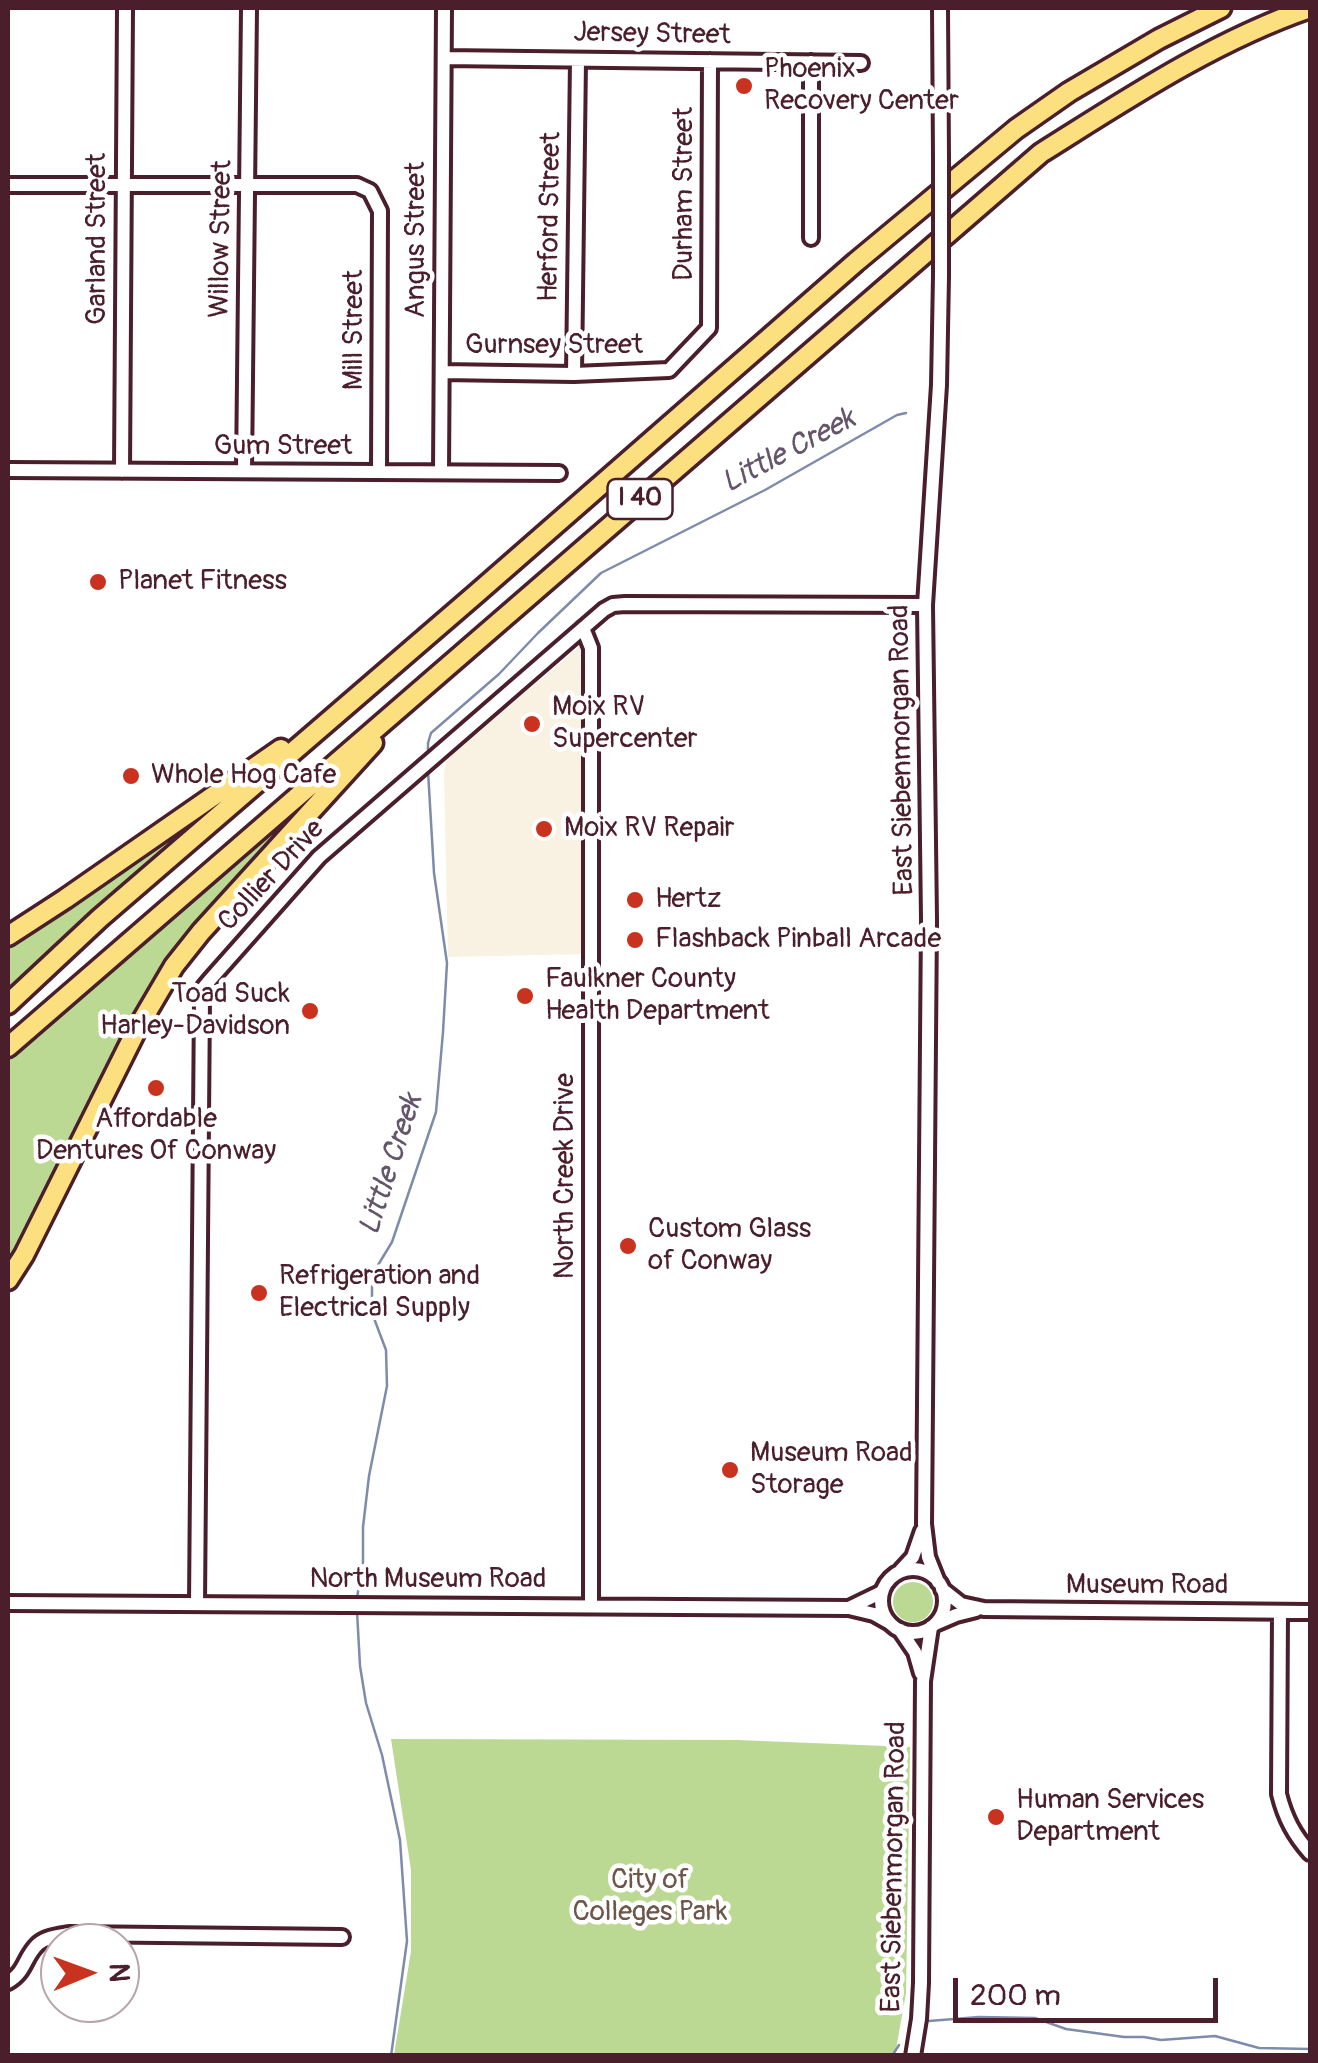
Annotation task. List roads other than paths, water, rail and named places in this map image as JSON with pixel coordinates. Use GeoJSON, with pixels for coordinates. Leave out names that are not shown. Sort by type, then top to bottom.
{"type":"FeatureCollection","features":[{"type":"Feature","properties":{"kind":"highway","name":"I 40"},"geometry":{"type":"LineString","coordinates":[[8,1004],[100,918],[856,262],[1016,129],[1069,92],[1159,39],[1222,8]]}},
{"type":"Feature","properties":{"kind":"highway","name":"I 40"},"geometry":{"type":"LineString","coordinates":[[8,1047],[1041,153],[1173,71],[1310,8]]}},
{"type":"Feature","properties":{"kind":"highway"},"geometry":{"type":"LineString","coordinates":[[8,1280],[146,1012],[174,966],[427,684]]}},
{"type":"Feature","properties":{"kind":"highway"},"geometry":{"type":"LineString","coordinates":[[8,936],[363,691]]}},
{"type":"Feature","properties":{"kind":"street","name":"Garland Street"},"geometry":{"type":"LineString","coordinates":[[122,471],[126,8]]}},
{"type":"Feature","properties":{"kind":"street","name":"Willow Street"},"geometry":{"type":"LineString","coordinates":[[244,472],[249,8]]}},
{"type":"Feature","properties":{"kind":"street","name":"Angus Street"},"geometry":{"type":"LineString","coordinates":[[441,472],[444,8]]}},
{"type":"Feature","properties":{"kind":"street","name":"East Siebenmorgan Road"},"geometry":{"type":"LineString","coordinates":[[940,8],[939,385],[925,605],[930,920],[924,1524],[928,1557],[940,1586]]}},
{"type":"Feature","properties":{"kind":"street","name":"Jersey Street"},"geometry":{"type":"LineString","coordinates":[[444,58],[861,63]]}},
{"type":"Feature","properties":{"kind":"street","name":"Herford Street"},"geometry":{"type":"LineString","coordinates":[[574,374],[578,60]]}},
{"type":"Feature","properties":{"kind":"street","name":"Durham Street"},"geometry":{"type":"LineString","coordinates":[[709,328],[710,61]]}},
{"type":"Feature","properties":{"kind":"street"},"geometry":{"type":"LineString","coordinates":[[811,62],[811,238]]}},
{"type":"Feature","properties":{"kind":"street"},"geometry":{"type":"LineString","coordinates":[[8,186],[248,185]]}},
{"type":"Feature","properties":{"kind":"street","name":"Mill Street"},"geometry":{"type":"LineString","coordinates":[[248,185],[357,185],[370,191],[380,211],[378,472]]}},
{"type":"Feature","properties":{"kind":"street","name":"Gurnsey Street"},"geometry":{"type":"LineString","coordinates":[[442,372],[574,374],[669,370],[709,328]]}},
{"type":"Feature","properties":{"kind":"street","name":"Gum Street"},"geometry":{"type":"LineString","coordinates":[[8,470],[559,473]]}},
{"type":"Feature","properties":{"kind":"street","name":"Collier Drive"},"geometry":{"type":"LineString","coordinates":[[197,1604],[204,987],[320,857],[613,605],[925,605]]}},
{"type":"Feature","properties":{"kind":"street","name":"North Creek Drive"},"geometry":{"type":"LineString","coordinates":[[583,628],[591,648],[591,1606]]}},
{"type":"Feature","properties":{"kind":"street","name":"East Siebenmorgan Road"},"geometry":{"type":"LineString","coordinates":[[896,1574],[914,1557],[924,1524]]}},
{"type":"Feature","properties":{"kind":"street"},"geometry":{"type":"LineString","coordinates":[[923,1571],[940,1586],[944,1608],[933,1626],[918,1632],[895,1627],[882,1608],[882,1592],[896,1574],[923,1571]]}},
{"type":"Feature","properties":{"kind":"street","name":"Museum Road"},"geometry":{"type":"LineString","coordinates":[[940,1586],[961,1604],[984,1609],[1310,1612]]}},
{"type":"Feature","properties":{"kind":"street","name":"North Museum Road"},"geometry":{"type":"LineString","coordinates":[[849,1608],[882,1592]]}},
{"type":"Feature","properties":{"kind":"street","name":"North Museum Road"},"geometry":{"type":"LineString","coordinates":[[8,1603],[849,1608],[878,1616],[895,1627]]}},
{"type":"Feature","properties":{"kind":"street","name":"Museum Road"},"geometry":{"type":"LineString","coordinates":[[933,1626],[956,1615],[984,1609]]}},
{"type":"Feature","properties":{"kind":"street"},"geometry":{"type":"LineString","coordinates":[[1280,1612],[1279,1794],[1284,1816],[1310,1853]]}},
{"type":"Feature","properties":{"kind":"street","name":"East Siebenmorgan Road"},"geometry":{"type":"LineString","coordinates":[[911,2055],[921,1983],[923,1680],[933,1626]]}},
{"type":"Feature","properties":{"kind":"street","name":"East Siebenmorgan Road"},"geometry":{"type":"LineString","coordinates":[[895,1627],[915,1652],[923,1680]]}},
{"type":"Feature","properties":{"kind":"street"},"geometry":{"type":"LineString","coordinates":[[8,1982],[19,1975],[38,1944],[69,1934],[342,1937]]}},
{"type":"Feature","properties":{"kind":"waterway","name":"Little Creek"},"geometry":{"type":"LineString","coordinates":[[428,758],[431,733],[499,674],[601,573],[906,413]]}},
{"type":"Feature","properties":{"kind":"waterway","name":"Little Creek"},"geometry":{"type":"LineString","coordinates":[[357,1598],[369,1476],[387,1386],[386,1350],[372,1313],[372,1275],[392,1242],[436,1112],[443,1032],[447,963],[434,873],[428,771]]}},
{"type":"Feature","properties":{"kind":"waterway","name":"Little Creek"},"geometry":{"type":"LineString","coordinates":[[357,1611],[366,1703],[382,1755],[400,1840],[407,1941],[391,2056]]}},
{"type":"Feature","properties":{"kind":"waterway"},"geometry":{"type":"LineString","coordinates":[[929,2021],[1035,2018],[1066,2029],[1124,2037],[1161,2040],[1215,2036],[1259,2048],[1310,2049]]}},
{"type":"Feature","properties":{"kind":"waterway"},"geometry":{"type":"LineString","coordinates":[[892,2056],[899,2045]]}},
{"type":"Feature","properties":{"kind":"place","name":"Phoenix Recovery Center"},"geometry":{"type":"Point","coordinates":[744,86]}},
{"type":"Feature","properties":{"kind":"place","name":"Planet Fitness"},"geometry":{"type":"Point","coordinates":[98,582]}},
{"type":"Feature","properties":{"kind":"place","name":"Moix RV Supercenter"},"geometry":{"type":"Point","coordinates":[532,724]}},
{"type":"Feature","properties":{"kind":"place","name":"Whole Hog Cafe"},"geometry":{"type":"Point","coordinates":[131,776]}},
{"type":"Feature","properties":{"kind":"place","name":"Moix RV Repair"},"geometry":{"type":"Point","coordinates":[544,829]}},
{"type":"Feature","properties":{"kind":"place","name":"Hertz"},"geometry":{"type":"Point","coordinates":[635,900]}},
{"type":"Feature","properties":{"kind":"place","name":"Flashback Pinball Arcade"},"geometry":{"type":"Point","coordinates":[635,940]}},
{"type":"Feature","properties":{"kind":"place","name":"Faulkner County Health Department"},"geometry":{"type":"Point","coordinates":[525,996]}},
{"type":"Feature","properties":{"kind":"place","name":"Toad Suck Harley-Davidson"},"geometry":{"type":"Point","coordinates":[310,1011]}},
{"type":"Feature","properties":{"kind":"place","name":"Affordable Dentures Of Conway"},"geometry":{"type":"Point","coordinates":[156,1088]}},
{"type":"Feature","properties":{"kind":"place","name":"Custom Glass of Conway"},"geometry":{"type":"Point","coordinates":[628,1246]}},
{"type":"Feature","properties":{"kind":"place","name":"Refrigeration and Electrical Supply"},"geometry":{"type":"Point","coordinates":[259,1293]}},
{"type":"Feature","properties":{"kind":"place","name":"Museum Road Storage"},"geometry":{"type":"Point","coordinates":[730,1470]}},
{"type":"Feature","properties":{"kind":"place","name":"Human Services Department"},"geometry":{"type":"Point","coordinates":[996,1817]}},
{"type":"Feature","properties":{"kind":"park label","name":"City of Colleges Park"},"geometry":{"type":"Point","coordinates":[650,1897]}}]}
